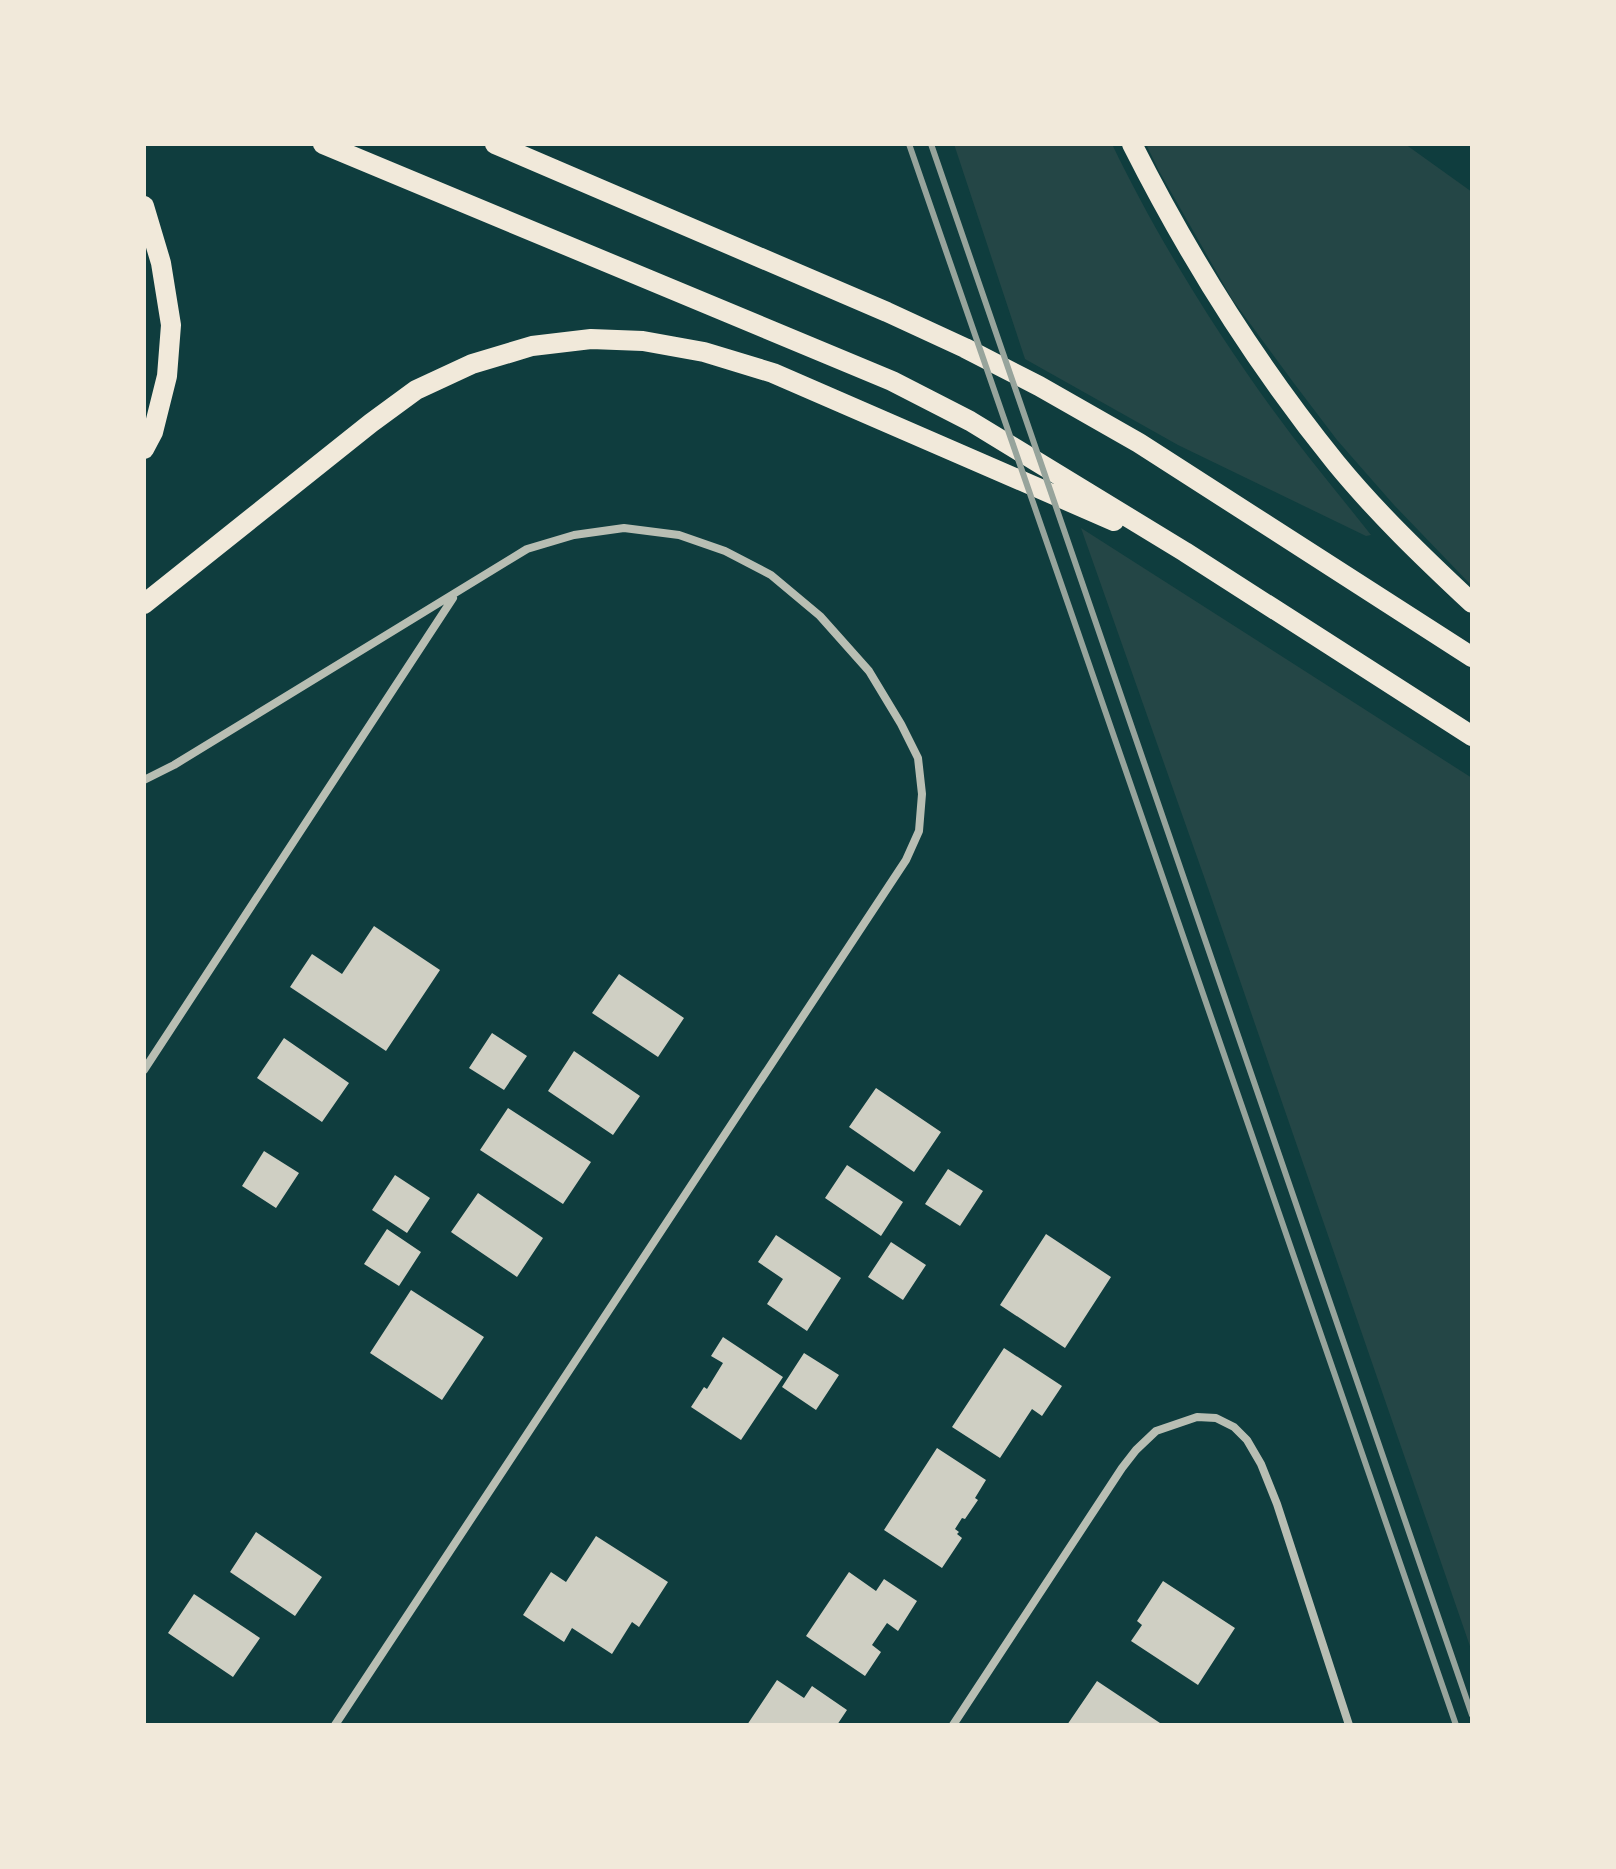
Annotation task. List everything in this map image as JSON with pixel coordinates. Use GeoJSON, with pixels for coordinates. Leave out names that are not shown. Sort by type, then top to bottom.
{"type":"FeatureCollection","features":[{"type":"Feature","properties":{"kind":"main road"},"geometry":{"type":"LineString","coordinates":[[323,144],[892,381],[970,421],[1185,552],[1472,736]]}},
{"type":"Feature","properties":{"kind":"main road"},"geometry":{"type":"LineString","coordinates":[[495,144],[887,312],[1039,386],[1139,443],[1472,657]]}},
{"type":"Feature","properties":{"kind":"main road"},"geometry":{"type":"LineString","coordinates":[[1132,144],[1216,296],[1269,376],[1337,464],[1412,547],[1472,603]]}},
{"type":"Feature","properties":{"kind":"main road"},"geometry":{"type":"LineString","coordinates":[[144,206],[161,263],[171,325],[167,376],[153,432],[144,449]]}},
{"type":"Feature","properties":{"kind":"main road"},"geometry":{"type":"LineString","coordinates":[[144,604],[416,390],[472,364],[532,346],[591,339],[643,341],[704,352],[773,373],[1185,552]]}},
{"type":"Feature","properties":{"kind":"street"},"geometry":{"type":"LineString","coordinates":[[144,780],[187,757],[527,549],[574,535],[624,528],[679,535],[725,551],[771,575],[820,616],[869,671],[918,758],[922,794],[919,831],[906,860],[335,1725]]}},
{"type":"Feature","properties":{"kind":"street"},"geometry":{"type":"LineString","coordinates":[[144,1070],[456,594]]}},
{"type":"Feature","properties":{"kind":"street"},"geometry":{"type":"LineString","coordinates":[[953,1725],[1136,1450],[1156,1431],[1197,1417],[1216,1418],[1234,1427],[1247,1440],[1261,1464],[1349,1725]]}},
{"type":"Feature","properties":{"kind":"shaded area"},"geometry":{"type":"Polygon","coordinates":[[[954,144],[1112,144],[1166,246],[1229,347],[1285,426],[1371,535],[1366,536],[1178,445],[1025,359],[954,144]]]}},
{"type":"Feature","properties":{"kind":"shaded area"},"geometry":{"type":"Polygon","coordinates":[[[1146,144],[1405,144],[1472,192],[1472,586],[1394,505],[1337,440],[1293,382],[1232,299],[1146,144]]]}},
{"type":"Feature","properties":{"kind":"shaded area"},"geometry":{"type":"Polygon","coordinates":[[[1081,528],[1472,778],[1472,1652],[1208,888],[1081,528]]]}},
{"type":"Feature","properties":{"kind":"building"},"geometry":{"type":"Polygon","coordinates":[[[374,926],[440,970],[386,1051],[290,987],[312,954],[342,974],[374,926]]]}},
{"type":"Feature","properties":{"kind":"building"},"geometry":{"type":"Polygon","coordinates":[[[619,974],[684,1018],[658,1057],[592,1013],[619,974]]]}},
{"type":"Feature","properties":{"kind":"building"},"geometry":{"type":"Polygon","coordinates":[[[492,1033],[527,1056],[504,1090],[469,1068],[492,1033]]]}},
{"type":"Feature","properties":{"kind":"building"},"geometry":{"type":"Polygon","coordinates":[[[284,1038],[349,1083],[322,1122],[257,1078],[284,1038]]]}},
{"type":"Feature","properties":{"kind":"building"},"geometry":{"type":"Polygon","coordinates":[[[574,1051],[640,1096],[613,1135],[548,1091],[574,1051]]]}},
{"type":"Feature","properties":{"kind":"building"},"geometry":{"type":"Polygon","coordinates":[[[876,1088],[941,1132],[914,1172],[849,1127],[876,1088]]]}},
{"type":"Feature","properties":{"kind":"building"},"geometry":{"type":"Polygon","coordinates":[[[508,1108],[591,1162],[563,1204],[480,1150],[508,1108]]]}},
{"type":"Feature","properties":{"kind":"building"},"geometry":{"type":"Polygon","coordinates":[[[264,1151],[299,1173],[276,1208],[242,1186],[264,1151]]]}},
{"type":"Feature","properties":{"kind":"building"},"geometry":{"type":"Polygon","coordinates":[[[847,1165],[903,1202],[881,1236],[825,1198],[847,1165]]]}},
{"type":"Feature","properties":{"kind":"building"},"geometry":{"type":"Polygon","coordinates":[[[948,1169],[983,1191],[960,1226],[925,1204],[948,1169]]]}},
{"type":"Feature","properties":{"kind":"building"},"geometry":{"type":"Polygon","coordinates":[[[395,1175],[430,1198],[407,1233],[372,1210],[395,1175]]]}},
{"type":"Feature","properties":{"kind":"building"},"geometry":{"type":"Polygon","coordinates":[[[478,1193],[543,1238],[517,1277],[451,1232],[478,1193]]]}},
{"type":"Feature","properties":{"kind":"building"},"geometry":{"type":"Polygon","coordinates":[[[387,1229],[421,1252],[399,1286],[364,1264],[387,1229]]]}},
{"type":"Feature","properties":{"kind":"building"},"geometry":{"type":"Polygon","coordinates":[[[1046,1234],[1111,1277],[1065,1348],[1000,1305],[1046,1234]]]}},
{"type":"Feature","properties":{"kind":"building"},"geometry":{"type":"Polygon","coordinates":[[[776,1235],[841,1278],[807,1331],[767,1304],[783,1279],[758,1262],[776,1235]]]}},
{"type":"Feature","properties":{"kind":"building"},"geometry":{"type":"Polygon","coordinates":[[[891,1242],[926,1265],[903,1300],[868,1277],[891,1242]]]}},
{"type":"Feature","properties":{"kind":"building"},"geometry":{"type":"Polygon","coordinates":[[[411,1290],[484,1337],[442,1400],[370,1353],[411,1290]]]}},
{"type":"Feature","properties":{"kind":"building"},"geometry":{"type":"Polygon","coordinates":[[[723,1337],[783,1377],[741,1440],[691,1407],[723,1363],[711,1356],[723,1337]]]}},
{"type":"Feature","properties":{"kind":"building"},"geometry":{"type":"Polygon","coordinates":[[[1004,1348],[1062,1386],[1042,1416],[1032,1409],[1000,1458],[952,1427],[1004,1348]]]}},
{"type":"Feature","properties":{"kind":"building"},"geometry":{"type":"Polygon","coordinates":[[[804,1353],[839,1375],[816,1410],[782,1387],[804,1353]]]}},
{"type":"Feature","properties":{"kind":"building"},"geometry":{"type":"Polygon","coordinates":[[[937,1448],[986,1480],[975,1498],[978,1500],[955,1529],[962,1538],[942,1568],[884,1530],[937,1448]]]}},
{"type":"Feature","properties":{"kind":"building"},"geometry":{"type":"Polygon","coordinates":[[[256,1532],[322,1577],[295,1616],[230,1572],[256,1532]]]}},
{"type":"Feature","properties":{"kind":"building"},"geometry":{"type":"Polygon","coordinates":[[[596,1536],[668,1582],[639,1627],[632,1622],[612,1654],[572,1628],[564,1642],[523,1615],[551,1572],[566,1582],[596,1536]]]}},
{"type":"Feature","properties":{"kind":"building"},"geometry":{"type":"Polygon","coordinates":[[[849,1572],[876,1591],[884,1579],[917,1601],[898,1631],[887,1623],[872,1645],[881,1652],[865,1676],[806,1636],[849,1572]]]}},
{"type":"Feature","properties":{"kind":"building"},"geometry":{"type":"Polygon","coordinates":[[[1163,1581],[1235,1628],[1198,1685],[1131,1641],[1142,1625],[1137,1621],[1163,1581]]]}},
{"type":"Feature","properties":{"kind":"building"},"geometry":{"type":"Polygon","coordinates":[[[194,1594],[260,1638],[233,1677],[168,1633],[194,1594]]]}},
{"type":"Feature","properties":{"kind":"building"},"geometry":{"type":"Polygon","coordinates":[[[777,1680],[804,1698],[812,1686],[847,1710],[837,1725],[747,1725],[777,1680]]]}},
{"type":"Feature","properties":{"kind":"building"},"geometry":{"type":"Polygon","coordinates":[[[1097,1681],[1163,1725],[1067,1725],[1097,1681]]]}},
{"type":"Feature","properties":{"kind":"railway"},"geometry":{"type":"LineString","coordinates":[[909,144],[1456,1725]]}},
{"type":"Feature","properties":{"kind":"railway"},"geometry":{"type":"LineString","coordinates":[[931,144],[1472,1715]]}}]}
